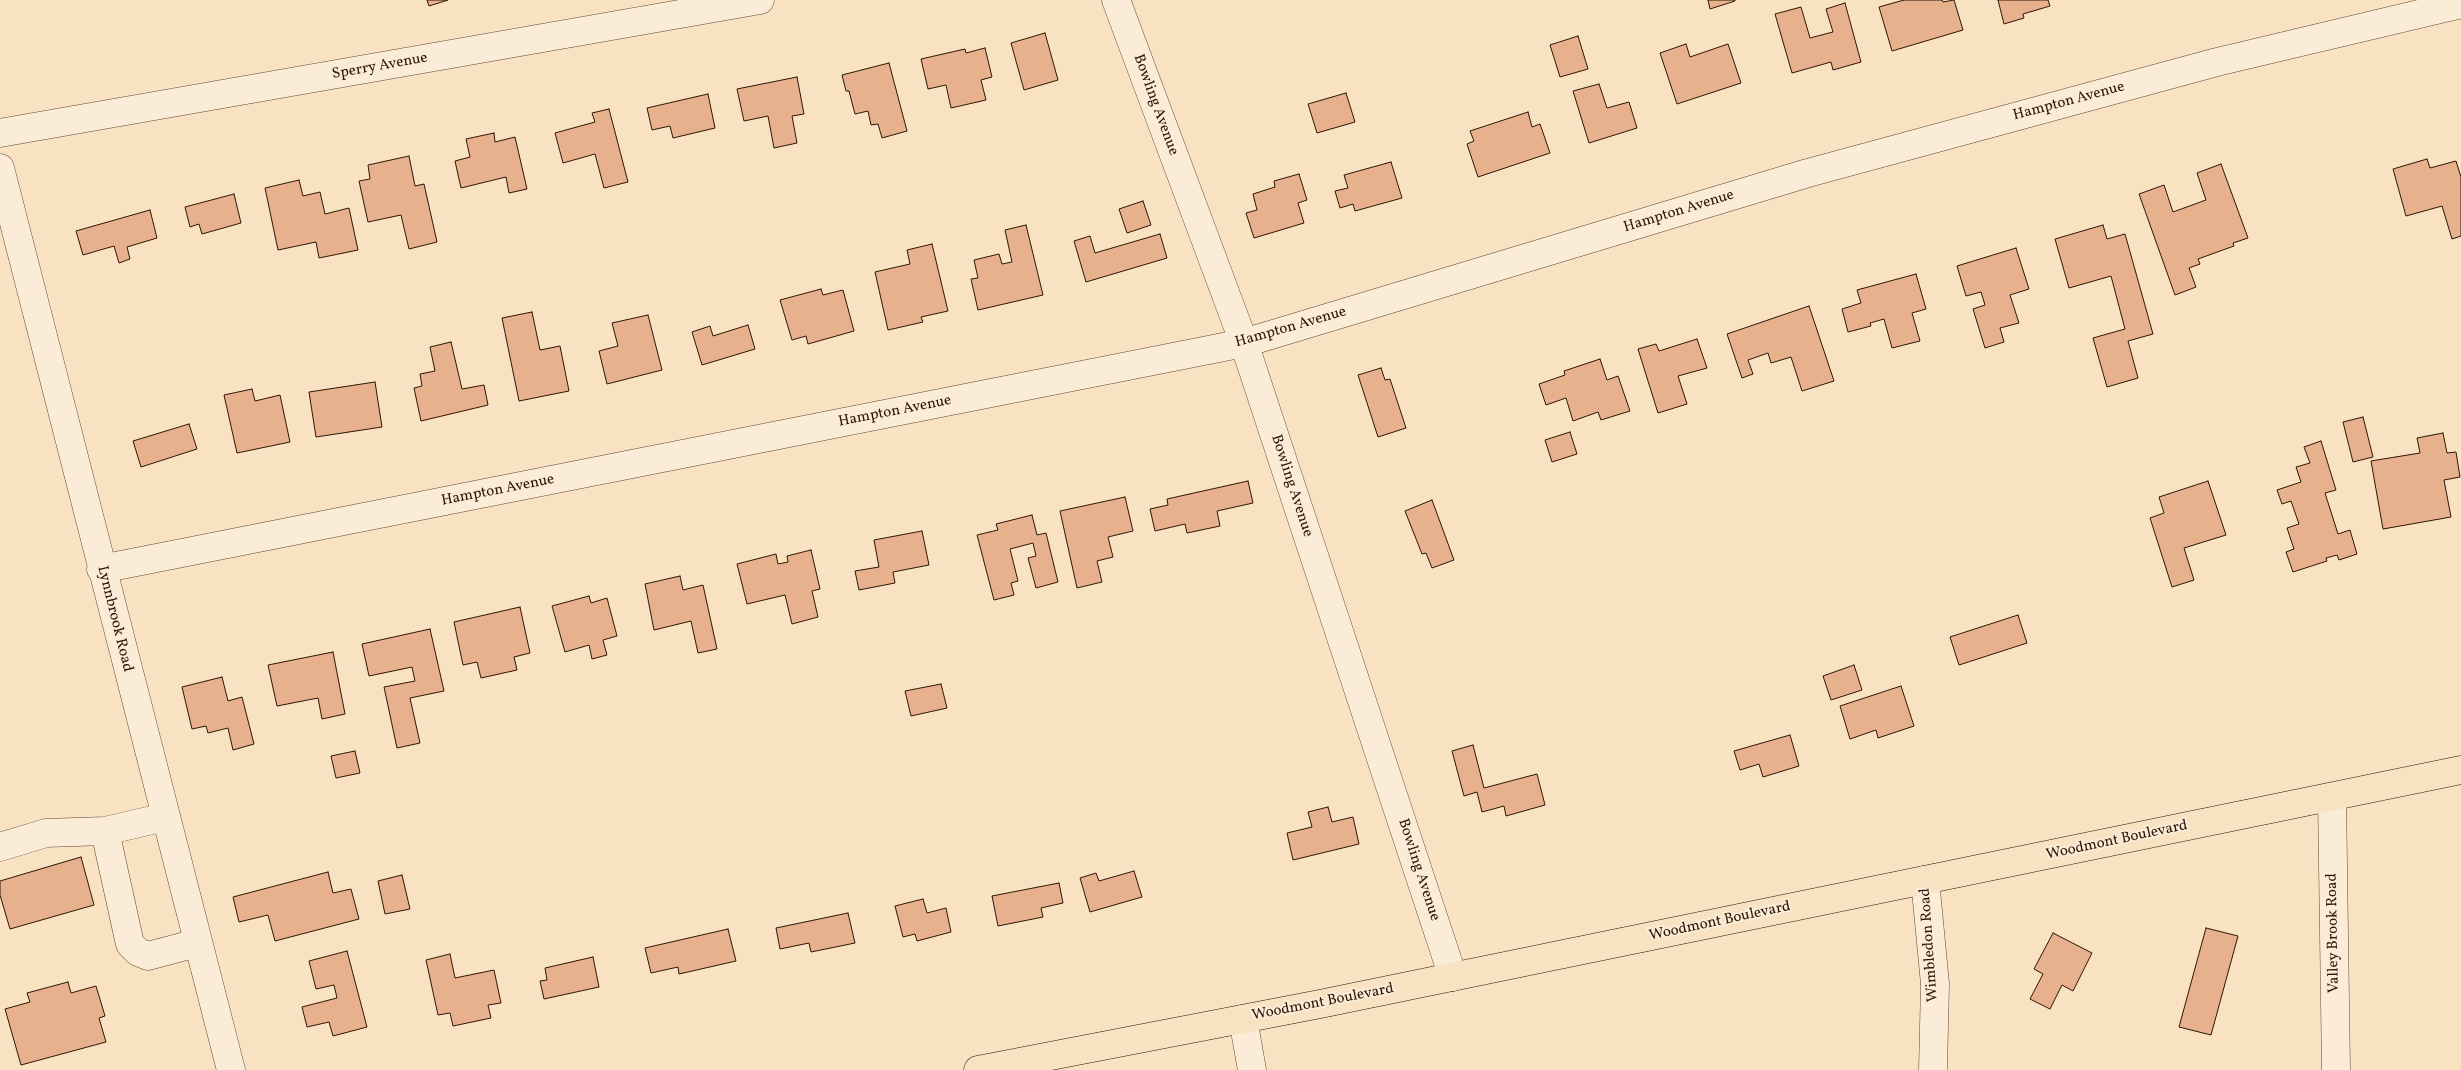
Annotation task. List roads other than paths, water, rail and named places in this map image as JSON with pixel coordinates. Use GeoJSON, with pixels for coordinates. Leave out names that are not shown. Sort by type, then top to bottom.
{"type":"FeatureCollection","features":[{"type":"Feature","properties":{"kind":"main road","name":"Woodmont Boulevard"},"geometry":{"type":"LineString","coordinates":[[978,1070],[1243,1019],[2461,770]]}},
{"type":"Feature","properties":{"kind":"street","name":"Sperry Avenue"},"geometry":{"type":"LineString","coordinates":[[0,133],[760,0]]}},
{"type":"Feature","properties":{"kind":"street","name":"Bowling Avenue"},"geometry":{"type":"LineString","coordinates":[[1116,0],[1244,344],[1453,976]]}},
{"type":"Feature","properties":{"kind":"street","name":"Hampton Avenue"},"geometry":{"type":"LineString","coordinates":[[101,569],[1244,344],[1808,173],[2217,62],[2461,4]]}},
{"type":"Feature","properties":{"kind":"street","name":"Lynnbrook Road"},"geometry":{"type":"LineString","coordinates":[[0,168],[101,569],[231,1070]]}},
{"type":"Feature","properties":{"kind":"street","name":"Valley Brook Road"},"geometry":{"type":"LineString","coordinates":[[2332,797],[2336,1070]]}},
{"type":"Feature","properties":{"kind":"street"},"geometry":{"type":"LineString","coordinates":[[0,847],[46,833],[106,831],[165,817]]}},
{"type":"Feature","properties":{"kind":"street"},"geometry":{"type":"LineString","coordinates":[[106,831],[130,944],[138,952],[148,956],[197,943]]}},
{"type":"Feature","properties":{"kind":"street","name":"Wimbledon Road"},"geometry":{"type":"LineString","coordinates":[[1925,880],[1935,984],[1933,1070]]}},
{"type":"Feature","properties":{"kind":"street"},"geometry":{"type":"LineString","coordinates":[[1243,1019],[1252,1070]]}}]}
